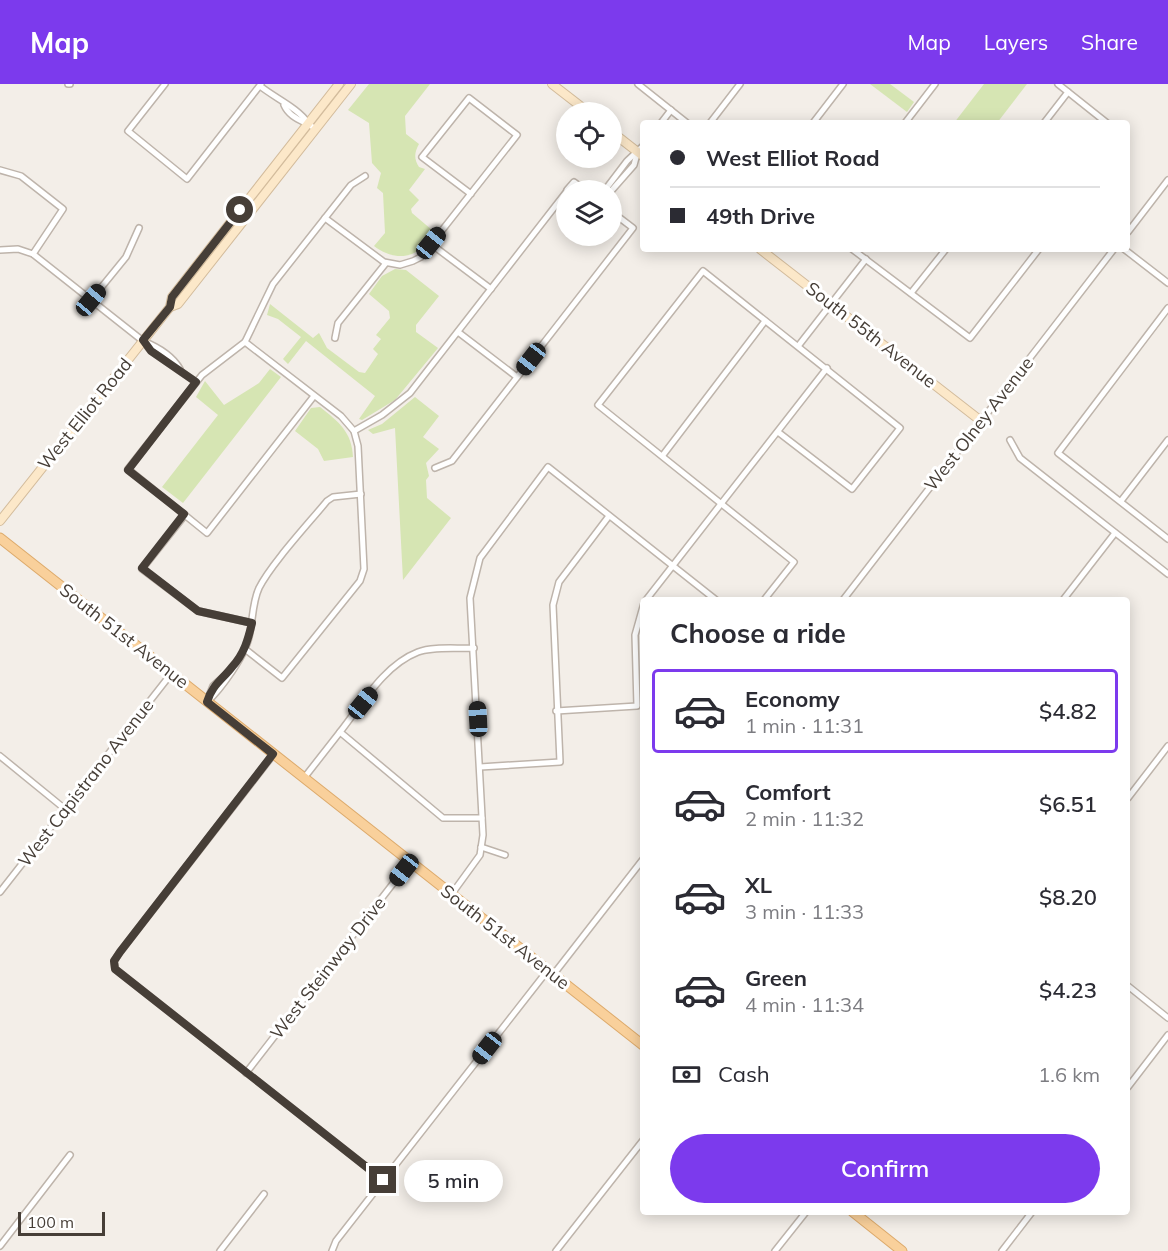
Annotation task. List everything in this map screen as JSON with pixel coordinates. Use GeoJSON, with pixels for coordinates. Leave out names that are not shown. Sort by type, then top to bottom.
{"type":"FeatureCollection","features":[{"type":"Feature","properties":{"kind":"main road","name":"West Elliot Road"},"geometry":{"type":"LineString","coordinates":[[0,521],[170,307],[172,297],[339,84]]}},
{"type":"Feature","properties":{"kind":"main road","name":"West Elliot Road"},"geometry":{"type":"LineString","coordinates":[[170,307],[178,304],[351,84]]}},
{"type":"Feature","properties":{"kind":"main road"},"geometry":{"type":"LineString","coordinates":[[552,84],[575,102]]}},
{"type":"Feature","properties":{"kind":"main road"},"geometry":{"type":"LineString","coordinates":[[622,140],[640,154]]}},
{"type":"Feature","properties":{"kind":"main road","name":"South 55th Avenue"},"geometry":{"type":"LineString","coordinates":[[764,252],[981,421]]}},
{"type":"Feature","properties":{"kind":"main road","name":"South 51st Avenue"},"geometry":{"type":"LineString","coordinates":[[0,538],[640,1043]]}},
{"type":"Feature","properties":{"kind":"main road"},"geometry":{"type":"LineString","coordinates":[[857,1215],[901,1251]]}},
{"type":"Feature","properties":{"kind":"street"},"geometry":{"type":"LineString","coordinates":[[165,84],[128,131],[187,179],[261,85],[284,105],[292,107],[316,129]]}},
{"type":"Feature","properties":{"kind":"street"},"geometry":{"type":"LineString","coordinates":[[638,84],[683,120]]}},
{"type":"Feature","properties":{"kind":"street"},"geometry":{"type":"LineString","coordinates":[[712,120],[740,84]]}},
{"type":"Feature","properties":{"kind":"street"},"geometry":{"type":"LineString","coordinates":[[815,120],[843,84]]}},
{"type":"Feature","properties":{"kind":"street"},"geometry":{"type":"LineString","coordinates":[[907,120],[935,84]]}},
{"type":"Feature","properties":{"kind":"street"},"geometry":{"type":"LineString","coordinates":[[1058,84],[1103,120]]}},
{"type":"Feature","properties":{"kind":"street"},"geometry":{"type":"LineString","coordinates":[[1046,120],[1068,92]]}},
{"type":"Feature","properties":{"kind":"street"},"geometry":{"type":"LineString","coordinates":[[325,218],[386,263],[400,264],[418,260],[471,194],[517,135],[469,98],[422,157],[471,194]]}},
{"type":"Feature","properties":{"kind":"street"},"geometry":{"type":"LineString","coordinates":[[663,120],[671,110]]}},
{"type":"Feature","properties":{"kind":"street"},"geometry":{"type":"LineString","coordinates":[[612,180],[627,160],[640,155]]}},
{"type":"Feature","properties":{"kind":"street"},"geometry":{"type":"LineString","coordinates":[[621,180],[640,156]]}},
{"type":"Feature","properties":{"kind":"street"},"geometry":{"type":"LineString","coordinates":[[0,170],[21,176],[63,209],[33,254]]}},
{"type":"Feature","properties":{"kind":"street"},"geometry":{"type":"LineString","coordinates":[[314,396],[207,533],[128,470],[196,382],[245,342],[254,327],[269,290],[351,185],[365,176]]}},
{"type":"Feature","properties":{"kind":"street"},"geometry":{"type":"LineString","coordinates":[[1130,229],[1168,180]]}},
{"type":"Feature","properties":{"kind":"street"},"geometry":{"type":"LineString","coordinates":[[354,430],[400,402],[458,332],[556,205]]}},
{"type":"Feature","properties":{"kind":"street"},"geometry":{"type":"LineString","coordinates":[[622,220],[633,228],[622,242]]}},
{"type":"Feature","properties":{"kind":"street"},"geometry":{"type":"LineString","coordinates":[[91,300],[126,257],[139,228]]}},
{"type":"Feature","properties":{"kind":"street"},"geometry":{"type":"LineString","coordinates":[[431,243],[491,289]]}},
{"type":"Feature","properties":{"kind":"street"},"geometry":{"type":"LineString","coordinates":[[435,468],[452,460],[619,246]]}},
{"type":"Feature","properties":{"kind":"street"},"geometry":{"type":"LineString","coordinates":[[0,250],[18,249],[33,254],[143,340],[151,351],[170,366],[180,369],[196,382]]}},
{"type":"Feature","properties":{"kind":"street"},"geometry":{"type":"LineString","coordinates":[[856,252],[970,338],[1037,252]]}},
{"type":"Feature","properties":{"kind":"street"},"geometry":{"type":"LineString","coordinates":[[911,294],[944,252]]}},
{"type":"Feature","properties":{"kind":"street","name":"West Olney Avenue"},"geometry":{"type":"LineString","coordinates":[[845,597],[1112,252]]}},
{"type":"Feature","properties":{"kind":"street"},"geometry":{"type":"LineString","coordinates":[[1128,252],[1168,283]]}},
{"type":"Feature","properties":{"kind":"street"},"geometry":{"type":"LineString","coordinates":[[799,345],[866,259]]}},
{"type":"Feature","properties":{"kind":"street"},"geometry":{"type":"LineString","coordinates":[[335,338],[338,323],[386,263]]}},
{"type":"Feature","properties":{"kind":"street"},"geometry":{"type":"LineString","coordinates":[[766,597],[794,562],[722,502],[598,405],[703,271],[799,345],[900,428],[852,489],[778,432]]}},
{"type":"Feature","properties":{"kind":"street"},"geometry":{"type":"LineString","coordinates":[[1168,308],[1058,453],[1168,539]]}},
{"type":"Feature","properties":{"kind":"street"},"geometry":{"type":"LineString","coordinates":[[663,455],[765,321]]}},
{"type":"Feature","properties":{"kind":"street"},"geometry":{"type":"LineString","coordinates":[[458,332],[517,377]]}},
{"type":"Feature","properties":{"kind":"street"},"geometry":{"type":"LineString","coordinates":[[245,342],[354,430],[358,446],[364,569],[360,581],[282,678],[245,649]]}},
{"type":"Feature","properties":{"kind":"street"},"geometry":{"type":"LineString","coordinates":[[649,597],[827,368]]}},
{"type":"Feature","properties":{"kind":"street"},"geometry":{"type":"LineString","coordinates":[[1010,440],[1020,458],[1168,574]]}},
{"type":"Feature","properties":{"kind":"street"},"geometry":{"type":"LineString","coordinates":[[1121,501],[1168,440]]}},
{"type":"Feature","properties":{"kind":"street"},"geometry":{"type":"LineString","coordinates":[[451,895],[476,862],[482,847],[480,766],[470,598],[480,558],[548,468],[712,597]]}},
{"type":"Feature","properties":{"kind":"street"},"geometry":{"type":"LineString","coordinates":[[207,702],[227,679],[245,649],[259,587],[318,512],[333,497],[361,494]]}},
{"type":"Feature","properties":{"kind":"street"},"geometry":{"type":"LineString","coordinates":[[184,514],[142,568],[198,611],[252,623]]}},
{"type":"Feature","properties":{"kind":"street"},"geometry":{"type":"LineString","coordinates":[[480,766],[560,762],[553,605],[559,582],[609,516]]}},
{"type":"Feature","properties":{"kind":"street"},"geometry":{"type":"LineString","coordinates":[[1066,597],[1115,533]]}},
{"type":"Feature","properties":{"kind":"street"},"geometry":{"type":"LineString","coordinates":[[556,711],[637,706],[635,635],[640,618]]}},
{"type":"Feature","properties":{"kind":"street"},"geometry":{"type":"LineString","coordinates":[[304,779],[385,675],[397,664],[419,651],[474,648]]}},
{"type":"Feature","properties":{"kind":"street","name":"West Capistrano Avenue"},"geometry":{"type":"LineString","coordinates":[[0,892],[171,674]]}},
{"type":"Feature","properties":{"kind":"street"},"geometry":{"type":"LineString","coordinates":[[340,732],[443,818],[482,818]]}},
{"type":"Feature","properties":{"kind":"street"},"geometry":{"type":"LineString","coordinates":[[1130,795],[1168,746]]}},
{"type":"Feature","properties":{"kind":"street"},"geometry":{"type":"LineString","coordinates":[[273,754],[120,952],[114,961],[115,969],[383,1180]]}},
{"type":"Feature","properties":{"kind":"street"},"geometry":{"type":"LineString","coordinates":[[0,756],[65,809]]}},
{"type":"Feature","properties":{"kind":"street"},"geometry":{"type":"LineString","coordinates":[[482,847],[505,855]]}},
{"type":"Feature","properties":{"kind":"street","name":"West Steinway Drive"},"geometry":{"type":"LineString","coordinates":[[246,1072],[410,863]]}},
{"type":"Feature","properties":{"kind":"street"},"geometry":{"type":"LineString","coordinates":[[332,1251],[336,1241],[383,1180],[640,863]]}},
{"type":"Feature","properties":{"kind":"street"},"geometry":{"type":"LineString","coordinates":[[1130,988],[1168,1018]]}},
{"type":"Feature","properties":{"kind":"street"},"geometry":{"type":"LineString","coordinates":[[1130,1084],[1168,1035]]}},
{"type":"Feature","properties":{"kind":"street"},"geometry":{"type":"LineString","coordinates":[[556,1251],[640,1144]]}},
{"type":"Feature","properties":{"kind":"street"},"geometry":{"type":"LineString","coordinates":[[0,1246],[70,1155]]}},
{"type":"Feature","properties":{"kind":"street"},"geometry":{"type":"LineString","coordinates":[[220,1251],[264,1194]]}},
{"type":"Feature","properties":{"kind":"street"},"geometry":{"type":"LineString","coordinates":[[776,1251],[804,1215]]}},
{"type":"Feature","properties":{"kind":"street"},"geometry":{"type":"LineString","coordinates":[[1002,1251],[1030,1215]]}},
{"type":"Feature","properties":{"kind":"green space"},"geometry":{"type":"Polygon","coordinates":[[[369,84],[430,84],[405,116],[406,134],[419,144],[415,153],[416,161],[419,167],[425,169],[409,190],[419,200],[411,209],[412,213],[432,230],[422,247],[408,255],[391,255],[374,246],[385,233],[383,193],[377,188],[381,173],[372,163],[369,123],[348,110],[369,84]]]}},
{"type":"Feature","properties":{"kind":"green space"},"geometry":{"type":"Polygon","coordinates":[[[870,84],[890,84],[914,102],[907,112],[870,84]]]}},
{"type":"Feature","properties":{"kind":"green space"},"geometry":{"type":"Polygon","coordinates":[[[984,84],[1027,84],[999,120],[956,120],[984,84]]]}},
{"type":"Feature","properties":{"kind":"green space"},"geometry":{"type":"Polygon","coordinates":[[[395,269],[406,270],[439,296],[416,325],[416,332],[438,348],[395,400],[362,420],[359,419],[375,396],[306,341],[288,364],[283,359],[301,337],[278,319],[267,315],[270,304],[313,338],[319,333],[327,348],[359,372],[365,373],[378,354],[373,349],[381,339],[376,335],[390,318],[389,311],[369,294],[382,276],[395,269]]]}},
{"type":"Feature","properties":{"kind":"green space"},"geometry":{"type":"Polygon","coordinates":[[[270,369],[281,377],[183,503],[162,487],[218,415],[196,397],[205,381],[224,405],[259,383],[270,369]]]}},
{"type":"Feature","properties":{"kind":"green space"},"geometry":{"type":"Polygon","coordinates":[[[415,397],[439,416],[423,437],[439,449],[426,463],[429,476],[426,480],[427,498],[451,518],[403,580],[395,428],[373,434],[368,430],[382,424],[415,397]]]}},
{"type":"Feature","properties":{"kind":"green space"},"geometry":{"type":"Polygon","coordinates":[[[320,407],[347,434],[353,457],[324,461],[318,449],[295,431],[311,408],[320,407]]]}},
{"type":"Feature","properties":{"kind":"route"},"geometry":{"type":"LineString","coordinates":[[240,210],[172,297],[170,307],[143,340],[151,351],[196,382],[128,470],[184,514],[142,568],[198,611],[207,615],[252,623],[245,649],[231,670],[222,675],[211,689],[207,702],[273,754],[120,952],[114,961],[115,969],[383,1180]]}}]}
